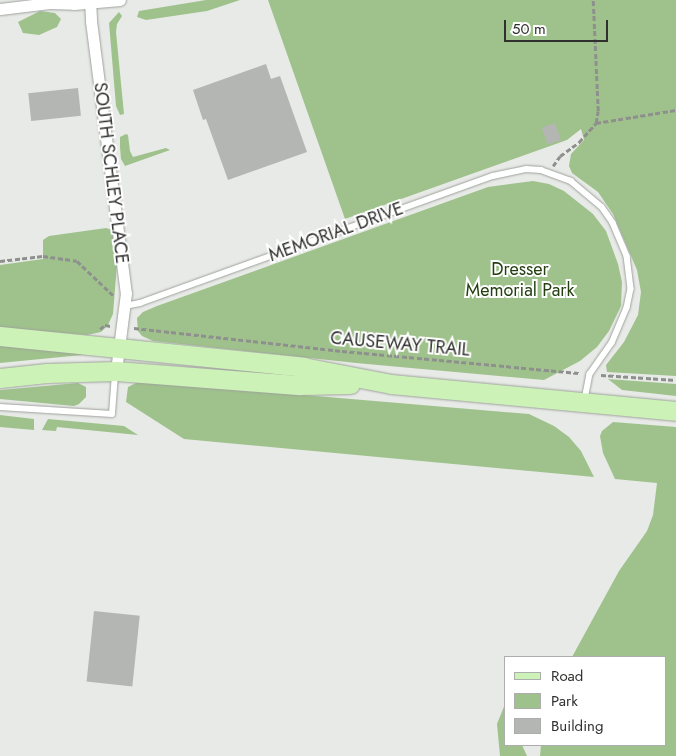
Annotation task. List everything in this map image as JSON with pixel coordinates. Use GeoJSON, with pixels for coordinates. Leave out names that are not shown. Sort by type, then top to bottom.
{"type":"FeatureCollection","features":[{"type":"Feature","properties":{"kind":"main road"},"geometry":{"type":"LineString","coordinates":[[0,336],[302,367],[391,384],[676,411]]}},
{"type":"Feature","properties":{"kind":"main road"},"geometry":{"type":"LineString","coordinates":[[0,378],[47,373],[116,371],[300,385],[391,384]]}},
{"type":"Feature","properties":{"kind":"street"},"geometry":{"type":"LineString","coordinates":[[0,9],[50,3],[120,0]]}},
{"type":"Feature","properties":{"kind":"street","name":"SOUTH SCHLEY PLACE"},"geometry":{"type":"LineString","coordinates":[[90,1],[123,266],[125,306],[116,371]]}},
{"type":"Feature","properties":{"kind":"lane","name":"MEMORIAL DRIVE"},"geometry":{"type":"LineString","coordinates":[[125,306],[140,303],[493,176],[526,169],[550,172],[572,181],[602,207],[613,223],[627,256],[631,289],[627,308],[612,344],[590,374]]}},
{"type":"Feature","properties":{"kind":"lane"},"geometry":{"type":"LineString","coordinates":[[0,406],[112,414],[116,371]]}},
{"type":"Feature","properties":{"kind":"lane"},"geometry":{"type":"LineString","coordinates":[[584,402],[590,374]]}},
{"type":"Feature","properties":{"kind":"path"},"geometry":{"type":"LineString","coordinates":[[550,172],[560,156],[580,142],[596,123],[598,111],[593,0]]}},
{"type":"Feature","properties":{"kind":"path"},"geometry":{"type":"LineString","coordinates":[[596,123],[676,110]]}},
{"type":"Feature","properties":{"kind":"path"},"geometry":{"type":"LineString","coordinates":[[0,261],[43,256],[77,260],[125,306]]}},
{"type":"Feature","properties":{"kind":"path","name":"CAUSEWAY TRAIL"},"geometry":{"type":"LineString","coordinates":[[122,327],[342,351],[676,380]]}},
{"type":"Feature","properties":{"kind":"green space"},"geometry":{"type":"Polygon","coordinates":[[[206,0],[240,0],[207,11],[146,20],[137,17],[139,11],[206,0]]]}},
{"type":"Feature","properties":{"kind":"green space"},"geometry":{"type":"Polygon","coordinates":[[[268,0],[676,0],[676,376],[607,372],[606,365],[624,342],[638,315],[641,292],[637,270],[613,214],[598,192],[572,173],[569,166],[571,154],[584,140],[581,129],[567,140],[345,219],[268,0]]]}},
{"type":"Feature","properties":{"kind":"green space"},"geometry":{"type":"Polygon","coordinates":[[[40,11],[55,13],[61,19],[57,27],[39,35],[23,33],[18,22],[40,11]]]}},
{"type":"Feature","properties":{"kind":"green space"},"geometry":{"type":"Polygon","coordinates":[[[119,12],[122,16],[117,24],[116,32],[124,114],[120,115],[116,106],[109,23],[119,12]]]}},
{"type":"Feature","properties":{"kind":"green space"},"geometry":{"type":"Polygon","coordinates":[[[128,135],[130,151],[133,157],[166,148],[170,150],[125,166],[121,159],[120,137],[128,135]]]}},
{"type":"Feature","properties":{"kind":"green space","name":"Dresser Memorial Park"},"geometry":{"type":"Polygon","coordinates":[[[533,181],[549,184],[564,191],[593,214],[606,231],[618,264],[622,282],[621,306],[609,331],[597,347],[580,361],[544,380],[356,363],[153,341],[142,336],[138,331],[137,318],[143,312],[157,306],[488,187],[533,181]]]}},
{"type":"Feature","properties":{"kind":"green space"},"geometry":{"type":"Polygon","coordinates":[[[106,228],[112,230],[117,264],[113,314],[108,325],[101,332],[87,335],[0,328],[0,265],[43,259],[43,240],[49,236],[106,228]]]}},
{"type":"Feature","properties":{"kind":"green space"},"geometry":{"type":"Polygon","coordinates":[[[0,345],[82,353],[82,355],[0,363],[0,345]]]}},
{"type":"Feature","properties":{"kind":"green space"},"geometry":{"type":"Polygon","coordinates":[[[608,379],[676,384],[676,396],[622,390],[608,379]]]}},
{"type":"Feature","properties":{"kind":"green space"},"geometry":{"type":"Polygon","coordinates":[[[140,381],[529,414],[554,426],[569,437],[581,451],[594,477],[184,439],[126,402],[128,387],[140,381]]]}},
{"type":"Feature","properties":{"kind":"green space"},"geometry":{"type":"Polygon","coordinates":[[[78,383],[86,387],[86,397],[74,406],[0,399],[0,390],[78,383]]]}},
{"type":"Feature","properties":{"kind":"green space"},"geometry":{"type":"Polygon","coordinates":[[[0,415],[34,419],[34,430],[0,427],[0,415]]]}},
{"type":"Feature","properties":{"kind":"green space"},"geometry":{"type":"Polygon","coordinates":[[[48,419],[124,426],[138,435],[57,427],[56,431],[42,430],[48,419]]]}},
{"type":"Feature","properties":{"kind":"green space"},"geometry":{"type":"Polygon","coordinates":[[[613,422],[676,427],[676,756],[540,756],[541,746],[666,746],[666,656],[573,656],[619,571],[647,531],[653,515],[657,483],[615,479],[603,453],[600,436],[602,431],[613,422]]]}},
{"type":"Feature","properties":{"kind":"green space"},"geometry":{"type":"Polygon","coordinates":[[[503,709],[503,746],[522,746],[527,756],[500,756],[497,724],[503,709]]]}},
{"type":"Feature","properties":{"kind":"building"},"geometry":{"type":"Polygon","coordinates":[[[266,64],[271,79],[280,76],[307,152],[228,180],[206,119],[203,120],[193,90],[266,64]]]}},
{"type":"Feature","properties":{"kind":"building"},"geometry":{"type":"Polygon","coordinates":[[[78,88],[81,116],[31,121],[28,93],[78,88]]]}},
{"type":"Feature","properties":{"kind":"building"},"geometry":{"type":"Polygon","coordinates":[[[555,123],[561,140],[548,145],[542,128],[555,123]]]}},
{"type":"Feature","properties":{"kind":"building"},"geometry":{"type":"Polygon","coordinates":[[[94,611],[140,616],[132,686],[87,682],[94,611]]]}}]}
